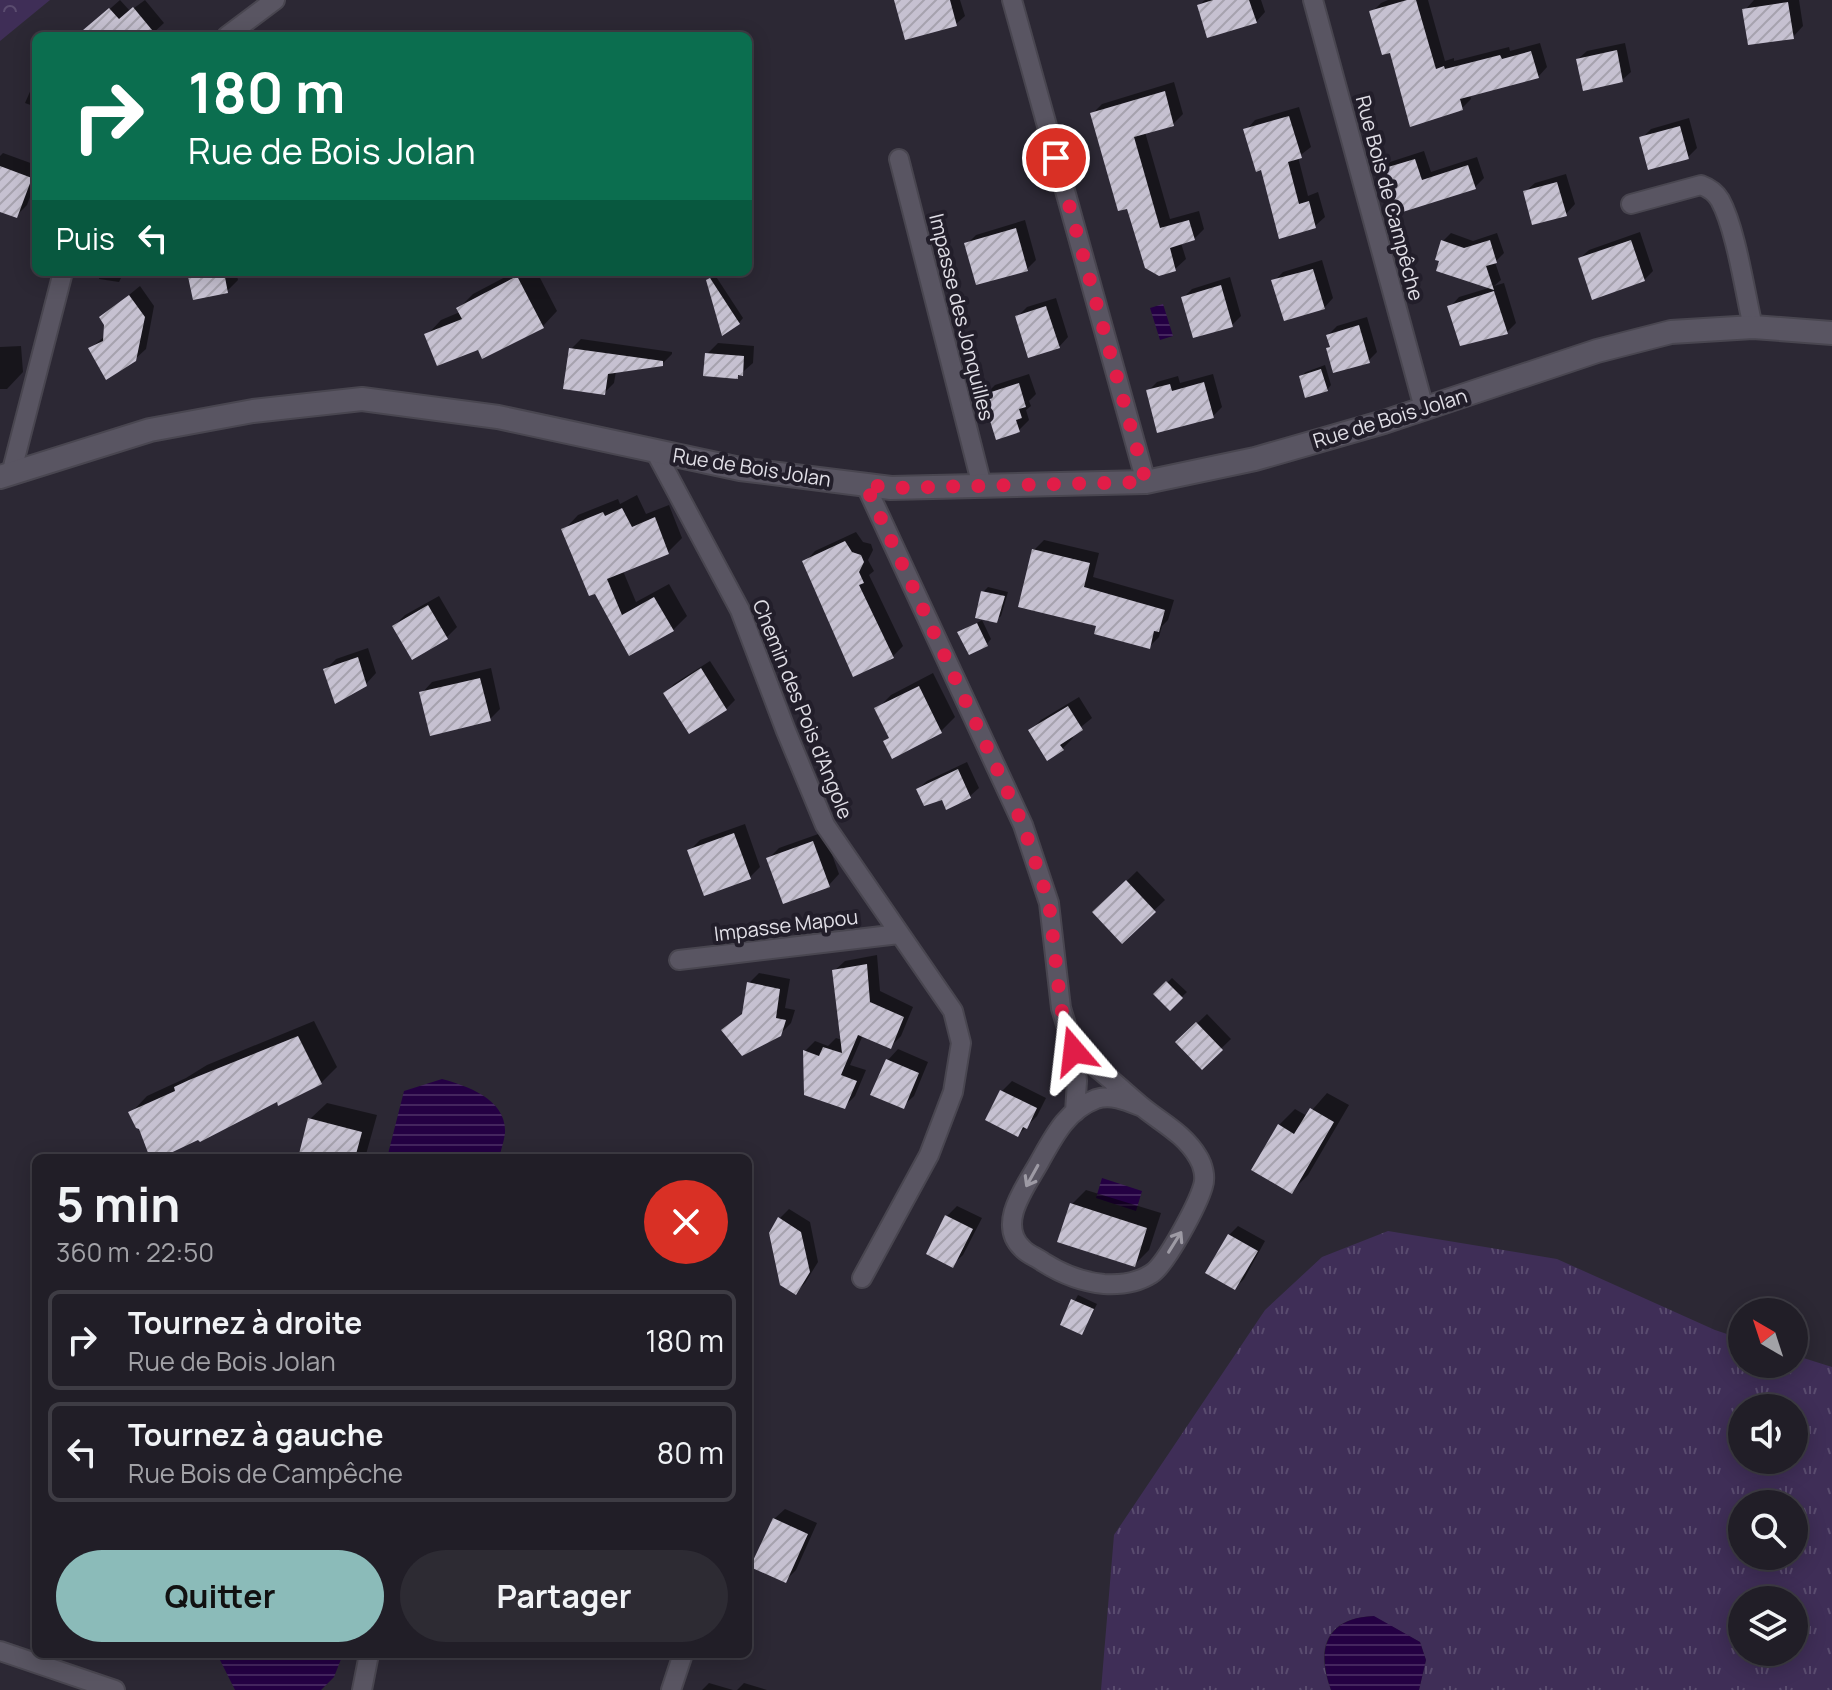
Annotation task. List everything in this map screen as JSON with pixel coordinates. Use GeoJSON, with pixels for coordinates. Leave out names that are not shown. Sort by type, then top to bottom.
{"type":"FeatureCollection","features":[{"type":"Feature","properties":{"kind":"street"},"geometry":{"type":"LineString","coordinates":[[232,32],[275,0]]}},
{"type":"Feature","properties":{"kind":"street"},"geometry":{"type":"LineString","coordinates":[[1012,0],[1146,482]]}},
{"type":"Feature","properties":{"kind":"street","name":"Rue Bois de Campêche"},"geometry":{"type":"LineString","coordinates":[[1313,0],[1424,408]]}},
{"type":"Feature","properties":{"kind":"street","name":"Impasse des Jonquilles"},"geometry":{"type":"LineString","coordinates":[[899,159],[982,486]]}},
{"type":"Feature","properties":{"kind":"street"},"geometry":{"type":"LineString","coordinates":[[1631,204],[1701,185],[1711,189],[1720,199],[1730,228],[1753,327]]}},
{"type":"Feature","properties":{"kind":"street"},"geometry":{"type":"LineString","coordinates":[[6,475],[62,276]]}},
{"type":"Feature","properties":{"kind":"street","name":"Rue de Bois Jolan"},"geometry":{"type":"LineString","coordinates":[[6,475],[150,430],[253,411],[362,399],[498,417],[740,469],[891,488],[1146,482],[1255,459],[1597,351],[1671,332],[1753,327],[1832,333]]}},
{"type":"Feature","properties":{"kind":"street","name":"Chemin des Pois d'Angole"},"geometry":{"type":"LineString","coordinates":[[655,451],[740,610],[825,825],[953,1011],[961,1043],[953,1092],[929,1155],[862,1278]]}},
{"type":"Feature","properties":{"kind":"street"},"geometry":{"type":"LineString","coordinates":[[865,484],[1023,825],[1049,903],[1061,1008],[1074,1051],[1077,1081],[1075,1112]]}},
{"type":"Feature","properties":{"kind":"street","name":"Impasse Mapou"},"geometry":{"type":"LineString","coordinates":[[679,960],[899,934]]}},
{"type":"Feature","properties":{"kind":"street"},"geometry":{"type":"LineString","coordinates":[[1074,1051],[1174,1129],[1198,1157],[1204,1173],[1203,1186],[1177,1240],[1154,1272],[1136,1281],[1115,1285],[1089,1283],[1060,1273],[1022,1248],[1014,1237],[1011,1225],[1015,1206],[1060,1125],[1075,1112],[1104,1097],[1117,1097],[1142,1107]]}},
{"type":"Feature","properties":{"kind":"street"},"geometry":{"type":"LineString","coordinates":[[0,1651],[115,1690]]}},
{"type":"Feature","properties":{"kind":"street"},"geometry":{"type":"LineString","coordinates":[[362,1690],[368,1658]]}},
{"type":"Feature","properties":{"kind":"street"},"geometry":{"type":"LineString","coordinates":[[671,1690],[682,1658]]}},
{"type":"Feature","properties":{"kind":"green space"},"geometry":{"type":"Polygon","coordinates":[[[0,0],[50,0],[0,41],[0,0]]]}},
{"type":"Feature","properties":{"kind":"green space"},"geometry":{"type":"Polygon","coordinates":[[[1388,1231],[1557,1259],[1728,1334],[1728,1378],[1808,1378],[1808,1359],[1832,1367],[1832,1690],[1419,1690],[1426,1660],[1420,1642],[1373,1616],[1344,1623],[1328,1638],[1324,1661],[1331,1690],[1101,1690],[1114,1535],[1265,1310],[1322,1257],[1388,1231]]]}},
{"type":"Feature","properties":{"kind":"shaded area"},"geometry":{"type":"Polygon","coordinates":[[[1163,304],[1173,336],[1160,340],[1150,308],[1163,304]]]}},
{"type":"Feature","properties":{"kind":"shaded area"},"geometry":{"type":"Polygon","coordinates":[[[442,1079],[484,1096],[500,1111],[504,1121],[505,1133],[500,1154],[388,1154],[404,1091],[442,1079]]]}},
{"type":"Feature","properties":{"kind":"shaded area"},"geometry":{"type":"Polygon","coordinates":[[[1102,1178],[1142,1191],[1136,1211],[1096,1198],[1102,1178]]]}},
{"type":"Feature","properties":{"kind":"shaded area"},"geometry":{"type":"Polygon","coordinates":[[[1374,1616],[1420,1642],[1426,1660],[1419,1690],[1331,1690],[1325,1661],[1329,1638],[1335,1629],[1345,1623],[1374,1616]]]}},
{"type":"Feature","properties":{"kind":"shaded area"},"geometry":{"type":"Polygon","coordinates":[[[217,1658],[341,1658],[334,1677],[321,1690],[235,1690],[217,1658]]]}},
{"type":"Feature","properties":{"kind":"building"},"geometry":{"type":"Polygon","coordinates":[[[894,0],[950,0],[957,26],[905,40],[894,0]]]}},
{"type":"Feature","properties":{"kind":"building"},"geometry":{"type":"Polygon","coordinates":[[[1213,0],[1249,0],[1257,23],[1207,38],[1197,5],[1213,0]]]}},
{"type":"Feature","properties":{"kind":"building"},"geometry":{"type":"Polygon","coordinates":[[[1416,0],[1436,69],[1500,55],[1502,59],[1531,51],[1539,78],[1460,99],[1463,110],[1410,127],[1390,53],[1382,55],[1369,11],[1416,0]]]}},
{"type":"Feature","properties":{"kind":"building"},"geometry":{"type":"Polygon","coordinates":[[[1788,2],[1794,39],[1748,45],[1742,9],[1788,2]]]}},
{"type":"Feature","properties":{"kind":"building"},"geometry":{"type":"Polygon","coordinates":[[[133,7],[154,32],[81,32],[109,8],[119,19],[133,7]]]}},
{"type":"Feature","properties":{"kind":"building"},"geometry":{"type":"Polygon","coordinates":[[[1617,50],[1623,82],[1583,91],[1576,59],[1617,50]]]}},
{"type":"Feature","properties":{"kind":"building"},"geometry":{"type":"Polygon","coordinates":[[[1165,91],[1174,126],[1134,137],[1160,228],[1189,220],[1195,240],[1170,248],[1176,271],[1159,276],[1145,268],[1127,209],[1118,211],[1090,113],[1165,91]]]}},
{"type":"Feature","properties":{"kind":"building"},"geometry":{"type":"Polygon","coordinates":[[[1289,116],[1302,158],[1288,162],[1299,204],[1309,201],[1316,228],[1279,239],[1261,170],[1256,172],[1243,129],[1289,116]]]}},
{"type":"Feature","properties":{"kind":"building"},"geometry":{"type":"Polygon","coordinates":[[[1680,126],[1689,159],[1648,170],[1639,137],[1680,126]]]}},
{"type":"Feature","properties":{"kind":"building"},"geometry":{"type":"Polygon","coordinates":[[[1415,159],[1422,180],[1468,165],[1476,189],[1393,215],[1378,170],[1415,159]]]}},
{"type":"Feature","properties":{"kind":"building"},"geometry":{"type":"Polygon","coordinates":[[[0,166],[32,178],[17,218],[0,212],[0,166]]]}},
{"type":"Feature","properties":{"kind":"building"},"geometry":{"type":"Polygon","coordinates":[[[1557,182],[1567,216],[1532,225],[1523,191],[1557,182]]]}},
{"type":"Feature","properties":{"kind":"building"},"geometry":{"type":"Polygon","coordinates":[[[1016,228],[1028,271],[976,285],[964,243],[1016,228]]]}},
{"type":"Feature","properties":{"kind":"building"},"geometry":{"type":"Polygon","coordinates":[[[1441,240],[1464,248],[1490,240],[1497,263],[1486,266],[1494,290],[1436,271],[1439,261],[1435,260],[1441,240]]]}},
{"type":"Feature","properties":{"kind":"building"},"geometry":{"type":"Polygon","coordinates":[[[1631,240],[1645,281],[1592,300],[1578,258],[1631,240]]]}},
{"type":"Feature","properties":{"kind":"building"},"geometry":{"type":"Polygon","coordinates":[[[1313,269],[1325,309],[1284,321],[1271,280],[1313,269]]]}},
{"type":"Feature","properties":{"kind":"building"},"geometry":{"type":"Polygon","coordinates":[[[188,276],[225,276],[228,293],[193,300],[188,276]]]}},
{"type":"Feature","properties":{"kind":"building"},"geometry":{"type":"Polygon","coordinates":[[[517,276],[544,328],[482,359],[478,350],[437,366],[424,334],[462,319],[456,308],[517,276]]]}},
{"type":"Feature","properties":{"kind":"building"},"geometry":{"type":"Polygon","coordinates":[[[710,278],[740,324],[722,336],[706,280],[710,278]]]}},
{"type":"Feature","properties":{"kind":"building"},"geometry":{"type":"Polygon","coordinates":[[[1221,285],[1233,327],[1193,338],[1181,297],[1221,285]]]}},
{"type":"Feature","properties":{"kind":"building"},"geometry":{"type":"Polygon","coordinates":[[[1494,291],[1508,334],[1460,346],[1447,306],[1494,291]]]}},
{"type":"Feature","properties":{"kind":"building"},"geometry":{"type":"Polygon","coordinates":[[[129,295],[145,317],[136,361],[106,380],[88,348],[103,341],[104,325],[99,317],[129,295]]]}},
{"type":"Feature","properties":{"kind":"building"},"geometry":{"type":"Polygon","coordinates":[[[1046,306],[1060,348],[1028,358],[1015,316],[1046,306]]]}},
{"type":"Feature","properties":{"kind":"building"},"geometry":{"type":"Polygon","coordinates":[[[1359,325],[1370,363],[1333,373],[1326,335],[1359,325]]]}},
{"type":"Feature","properties":{"kind":"building"},"geometry":{"type":"Polygon","coordinates":[[[569,348],[663,361],[663,366],[608,374],[605,395],[563,389],[569,348]]]}},
{"type":"Feature","properties":{"kind":"building"},"geometry":{"type":"Polygon","coordinates":[[[705,353],[744,356],[743,376],[738,375],[738,379],[703,376],[705,353]]]}},
{"type":"Feature","properties":{"kind":"building"},"geometry":{"type":"Polygon","coordinates":[[[1321,369],[1328,391],[1305,398],[1299,376],[1321,369]]]}},
{"type":"Feature","properties":{"kind":"building"},"geometry":{"type":"Polygon","coordinates":[[[1204,382],[1214,418],[1157,433],[1146,390],[1170,384],[1172,391],[1204,382]]]}},
{"type":"Feature","properties":{"kind":"building"},"geometry":{"type":"Polygon","coordinates":[[[1019,383],[1026,407],[1019,409],[1022,418],[1016,420],[1020,432],[996,440],[982,395],[1019,383]]]}},
{"type":"Feature","properties":{"kind":"building"},"geometry":{"type":"Polygon","coordinates":[[[622,508],[632,527],[655,517],[669,554],[607,579],[622,615],[654,597],[674,631],[629,656],[595,594],[589,596],[561,529],[603,512],[605,516],[622,508]]]}},
{"type":"Feature","properties":{"kind":"building"},"geometry":{"type":"Polygon","coordinates":[[[845,541],[852,552],[861,555],[864,562],[859,572],[864,583],[859,585],[894,658],[853,677],[802,561],[845,541]]]}},
{"type":"Feature","properties":{"kind":"building"},"geometry":{"type":"Polygon","coordinates":[[[1032,549],[1090,563],[1084,587],[1165,610],[1159,632],[1154,631],[1150,649],[1094,634],[1096,626],[1018,607],[1032,549]]]}},
{"type":"Feature","properties":{"kind":"building"},"geometry":{"type":"Polygon","coordinates":[[[981,591],[1005,596],[997,623],[975,618],[981,591]]]}},
{"type":"Feature","properties":{"kind":"building"},"geometry":{"type":"Polygon","coordinates":[[[428,605],[448,639],[412,660],[392,626],[428,605]]]}},
{"type":"Feature","properties":{"kind":"building"},"geometry":{"type":"Polygon","coordinates":[[[977,623],[988,646],[969,655],[957,632],[977,623]]]}},
{"type":"Feature","properties":{"kind":"building"},"geometry":{"type":"Polygon","coordinates":[[[358,657],[367,686],[335,704],[323,669],[358,657]]]}},
{"type":"Feature","properties":{"kind":"building"},"geometry":{"type":"Polygon","coordinates":[[[701,668],[727,710],[689,734],[663,693],[701,668]]]}},
{"type":"Feature","properties":{"kind":"building"},"geometry":{"type":"Polygon","coordinates":[[[480,678],[491,721],[430,736],[419,692],[480,678]]]}},
{"type":"Feature","properties":{"kind":"building"},"geometry":{"type":"Polygon","coordinates":[[[919,686],[942,733],[892,759],[883,741],[889,738],[874,708],[919,686]]]}},
{"type":"Feature","properties":{"kind":"building"},"geometry":{"type":"Polygon","coordinates":[[[1068,706],[1083,730],[1060,745],[1064,750],[1047,761],[1028,730],[1068,706]]]}},
{"type":"Feature","properties":{"kind":"building"},"geometry":{"type":"Polygon","coordinates":[[[958,769],[971,798],[946,810],[942,800],[924,806],[916,789],[958,769]]]}},
{"type":"Feature","properties":{"kind":"building"},"geometry":{"type":"Polygon","coordinates":[[[734,833],[751,879],[704,896],[687,850],[734,833]]]}},
{"type":"Feature","properties":{"kind":"building"},"geometry":{"type":"Polygon","coordinates":[[[813,841],[830,887],[783,904],[766,858],[813,841]]]}},
{"type":"Feature","properties":{"kind":"building"},"geometry":{"type":"Polygon","coordinates":[[[1126,880],[1156,912],[1122,944],[1092,912],[1126,880]]]}},
{"type":"Feature","properties":{"kind":"building"},"geometry":{"type":"Polygon","coordinates":[[[867,964],[870,1002],[904,1017],[891,1049],[858,1035],[841,1075],[857,1081],[845,1109],[804,1095],[803,1050],[819,1056],[823,1047],[842,1053],[832,970],[867,964]]]}},
{"type":"Feature","properties":{"kind":"building"},"geometry":{"type":"Polygon","coordinates":[[[1166,981],[1183,998],[1170,1011],[1153,994],[1166,981]]]}},
{"type":"Feature","properties":{"kind":"building"},"geometry":{"type":"Polygon","coordinates":[[[747,982],[780,989],[776,1018],[786,1020],[781,1036],[742,1056],[721,1030],[742,1014],[747,982]]]}},
{"type":"Feature","properties":{"kind":"building"},"geometry":{"type":"Polygon","coordinates":[[[1196,1022],[1223,1050],[1202,1070],[1175,1042],[1196,1022]]]}},
{"type":"Feature","properties":{"kind":"building"},"geometry":{"type":"Polygon","coordinates":[[[298,1036],[322,1084],[278,1106],[277,1102],[200,1142],[198,1140],[168,1154],[148,1154],[139,1129],[128,1112],[175,1091],[174,1087],[298,1036]]]}},
{"type":"Feature","properties":{"kind":"building"},"geometry":{"type":"Polygon","coordinates":[[[886,1059],[919,1073],[904,1109],[870,1095],[886,1059]]]}},
{"type":"Feature","properties":{"kind":"building"},"geometry":{"type":"Polygon","coordinates":[[[1000,1090],[1037,1108],[1027,1129],[1023,1127],[1018,1137],[985,1120],[1000,1090]]]}},
{"type":"Feature","properties":{"kind":"building"},"geometry":{"type":"Polygon","coordinates":[[[1310,1108],[1334,1122],[1292,1194],[1251,1170],[1278,1124],[1294,1134],[1310,1108]]]}},
{"type":"Feature","properties":{"kind":"building"},"geometry":{"type":"Polygon","coordinates":[[[308,1118],[362,1132],[356,1154],[299,1154],[308,1118]]]}},
{"type":"Feature","properties":{"kind":"building"},"geometry":{"type":"Polygon","coordinates":[[[1070,1203],[1147,1228],[1135,1267],[1057,1242],[1070,1203]]]}},
{"type":"Feature","properties":{"kind":"building"},"geometry":{"type":"Polygon","coordinates":[[[945,1215],[973,1229],[953,1268],[926,1254],[945,1215]]]}},
{"type":"Feature","properties":{"kind":"building"},"geometry":{"type":"Polygon","coordinates":[[[778,1217],[801,1232],[810,1272],[796,1295],[780,1285],[769,1233],[778,1217]]]}},
{"type":"Feature","properties":{"kind":"building"},"geometry":{"type":"Polygon","coordinates":[[[1228,1234],[1258,1251],[1235,1290],[1205,1273],[1228,1234]]]}},
{"type":"Feature","properties":{"kind":"building"},"geometry":{"type":"Polygon","coordinates":[[[1071,1299],[1094,1309],[1082,1335],[1060,1325],[1071,1299]]]}},
{"type":"Feature","properties":{"kind":"building"},"geometry":{"type":"Polygon","coordinates":[[[773,1518],[808,1534],[786,1583],[752,1568],[773,1518]]]}},
{"type":"Feature","properties":{"kind":"route"},"geometry":{"type":"LineString","coordinates":[[1056,158],[1146,482],[891,488],[865,484],[1023,825],[1049,903],[1061,1008],[1074,1051]]}}]}
